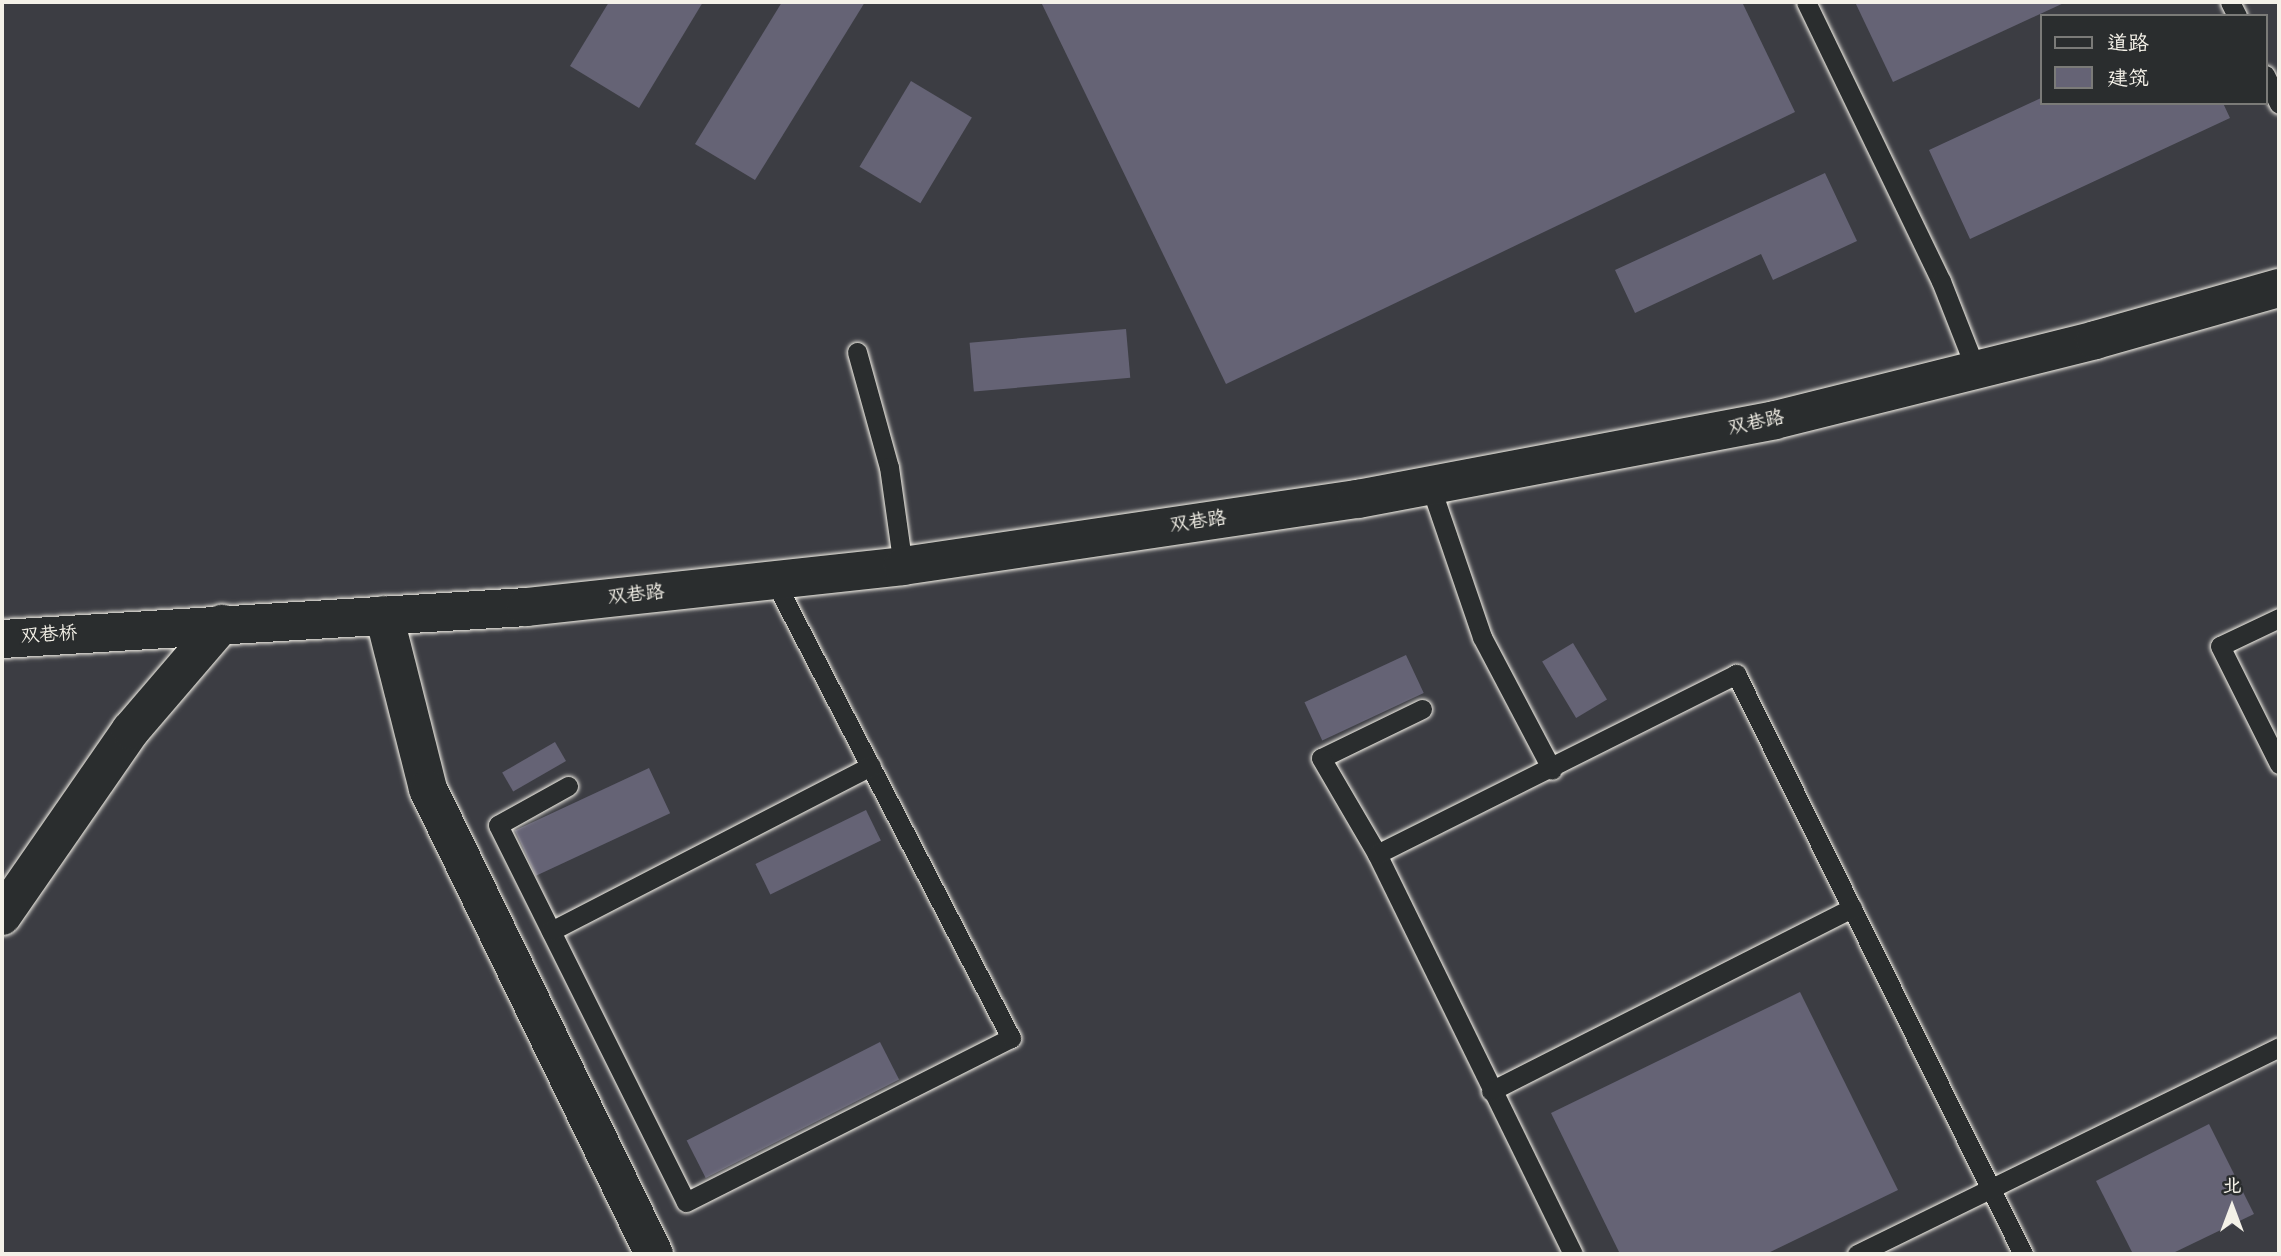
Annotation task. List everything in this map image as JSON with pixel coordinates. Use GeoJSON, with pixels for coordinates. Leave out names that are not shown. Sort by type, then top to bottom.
{"type":"FeatureCollection","features":[{"type":"Feature","properties":{"kind":"main road","name":"双巷路"},"geometry":{"type":"LineString","coordinates":[[97,632],[526,607],[903,566],[1430,485],[1775,420],[1976,370],[2279,288]]}},
{"type":"Feature","properties":{"kind":"main road"},"geometry":{"type":"LineString","coordinates":[[384,615],[428,789],[654,1254]]}},
{"type":"Feature","properties":{"kind":"main road"},"geometry":{"type":"LineString","coordinates":[[2,916],[131,730],[222,624]]}},
{"type":"Feature","properties":{"kind":"main road","name":"双巷桥"},"geometry":{"type":"LineString","coordinates":[[2,639],[97,632]]}},
{"type":"Feature","properties":{"kind":"lane"},"geometry":{"type":"LineString","coordinates":[[1806,2],[1941,281],[1976,370]]}},
{"type":"Feature","properties":{"kind":"lane"},"geometry":{"type":"LineString","coordinates":[[2267,79],[2279,104]]}},
{"type":"Feature","properties":{"kind":"lane"},"geometry":{"type":"LineString","coordinates":[[857,352],[888,467],[903,566]]}},
{"type":"Feature","properties":{"kind":"lane"},"geometry":{"type":"LineString","coordinates":[[1430,485],[1482,638],[1552,769]]}},
{"type":"Feature","properties":{"kind":"lane"},"geometry":{"type":"LineString","coordinates":[[568,786],[498,825],[686,1202],[1011,1038],[774,580]]}},
{"type":"Feature","properties":{"kind":"lane"},"geometry":{"type":"LineString","coordinates":[[2279,618],[2220,646],[2279,764]]}},
{"type":"Feature","properties":{"kind":"lane"},"geometry":{"type":"LineString","coordinates":[[1377,854],[1552,769],[1736,674],[2023,1254]]}},
{"type":"Feature","properties":{"kind":"lane"},"geometry":{"type":"LineString","coordinates":[[1422,709],[1321,758],[1377,854],[1573,1254]]}},
{"type":"Feature","properties":{"kind":"lane"},"geometry":{"type":"LineString","coordinates":[[551,931],[871,766]]}},
{"type":"Feature","properties":{"kind":"lane"},"geometry":{"type":"LineString","coordinates":[[1491,1091],[1852,908]]}},
{"type":"Feature","properties":{"kind":"lane"},"geometry":{"type":"LineString","coordinates":[[1857,1254],[2279,1047]]}},
{"type":"Feature","properties":{"kind":"building"},"geometry":{"type":"Polygon","coordinates":[[[609,2],[703,2],[639,108],[570,66],[609,2]]]}},
{"type":"Feature","properties":{"kind":"building"},"geometry":{"type":"Polygon","coordinates":[[[782,2],[865,2],[755,180],[695,144],[782,2]]]}},
{"type":"Feature","properties":{"kind":"building"},"geometry":{"type":"Polygon","coordinates":[[[1041,2],[1742,2],[1795,112],[1226,384],[1041,2]]]}},
{"type":"Feature","properties":{"kind":"building"},"geometry":{"type":"Polygon","coordinates":[[[1855,2],[2066,2],[2039,14],[1893,82],[1855,2]]]}},
{"type":"Feature","properties":{"kind":"building"},"geometry":{"type":"Polygon","coordinates":[[[911,81],[972,118],[920,203],[859,167],[911,81]]]}},
{"type":"Feature","properties":{"kind":"building"},"geometry":{"type":"Polygon","coordinates":[[[2039,99],[2039,105],[2224,105],[2230,118],[1970,239],[1929,150],[2039,99]]]}},
{"type":"Feature","properties":{"kind":"building"},"geometry":{"type":"Polygon","coordinates":[[[1825,173],[1857,241],[1773,280],[1761,254],[1635,313],[1615,270],[1825,173]]]}},
{"type":"Feature","properties":{"kind":"building"},"geometry":{"type":"Polygon","coordinates":[[[1126,329],[1130,378],[974,391],[970,343],[1126,329]]]}},
{"type":"Feature","properties":{"kind":"building"},"geometry":{"type":"Polygon","coordinates":[[[1573,643],[1607,700],[1576,718],[1542,662],[1573,643]]]}},
{"type":"Feature","properties":{"kind":"building"},"geometry":{"type":"Polygon","coordinates":[[[1406,655],[1424,693],[1322,740],[1304,702],[1406,655]]]}},
{"type":"Feature","properties":{"kind":"building"},"geometry":{"type":"Polygon","coordinates":[[[555,742],[566,761],[513,792],[502,772],[555,742]]]}},
{"type":"Feature","properties":{"kind":"building"},"geometry":{"type":"Polygon","coordinates":[[[649,768],[670,813],[536,876],[515,831],[649,768]]]}},
{"type":"Feature","properties":{"kind":"building"},"geometry":{"type":"Polygon","coordinates":[[[866,810],[881,841],[770,894],[755,864],[866,810]]]}},
{"type":"Feature","properties":{"kind":"building"},"geometry":{"type":"Polygon","coordinates":[[[1800,992],[1898,1190],[1766,1254],[1620,1254],[1551,1113],[1800,992]]]}},
{"type":"Feature","properties":{"kind":"building"},"geometry":{"type":"Polygon","coordinates":[[[880,1042],[899,1079],[706,1178],[687,1141],[880,1042]]]}},
{"type":"Feature","properties":{"kind":"building"},"geometry":{"type":"Polygon","coordinates":[[[2209,1124],[2254,1214],[2171,1254],[2133,1254],[2096,1181],[2209,1124]]]}}]}
